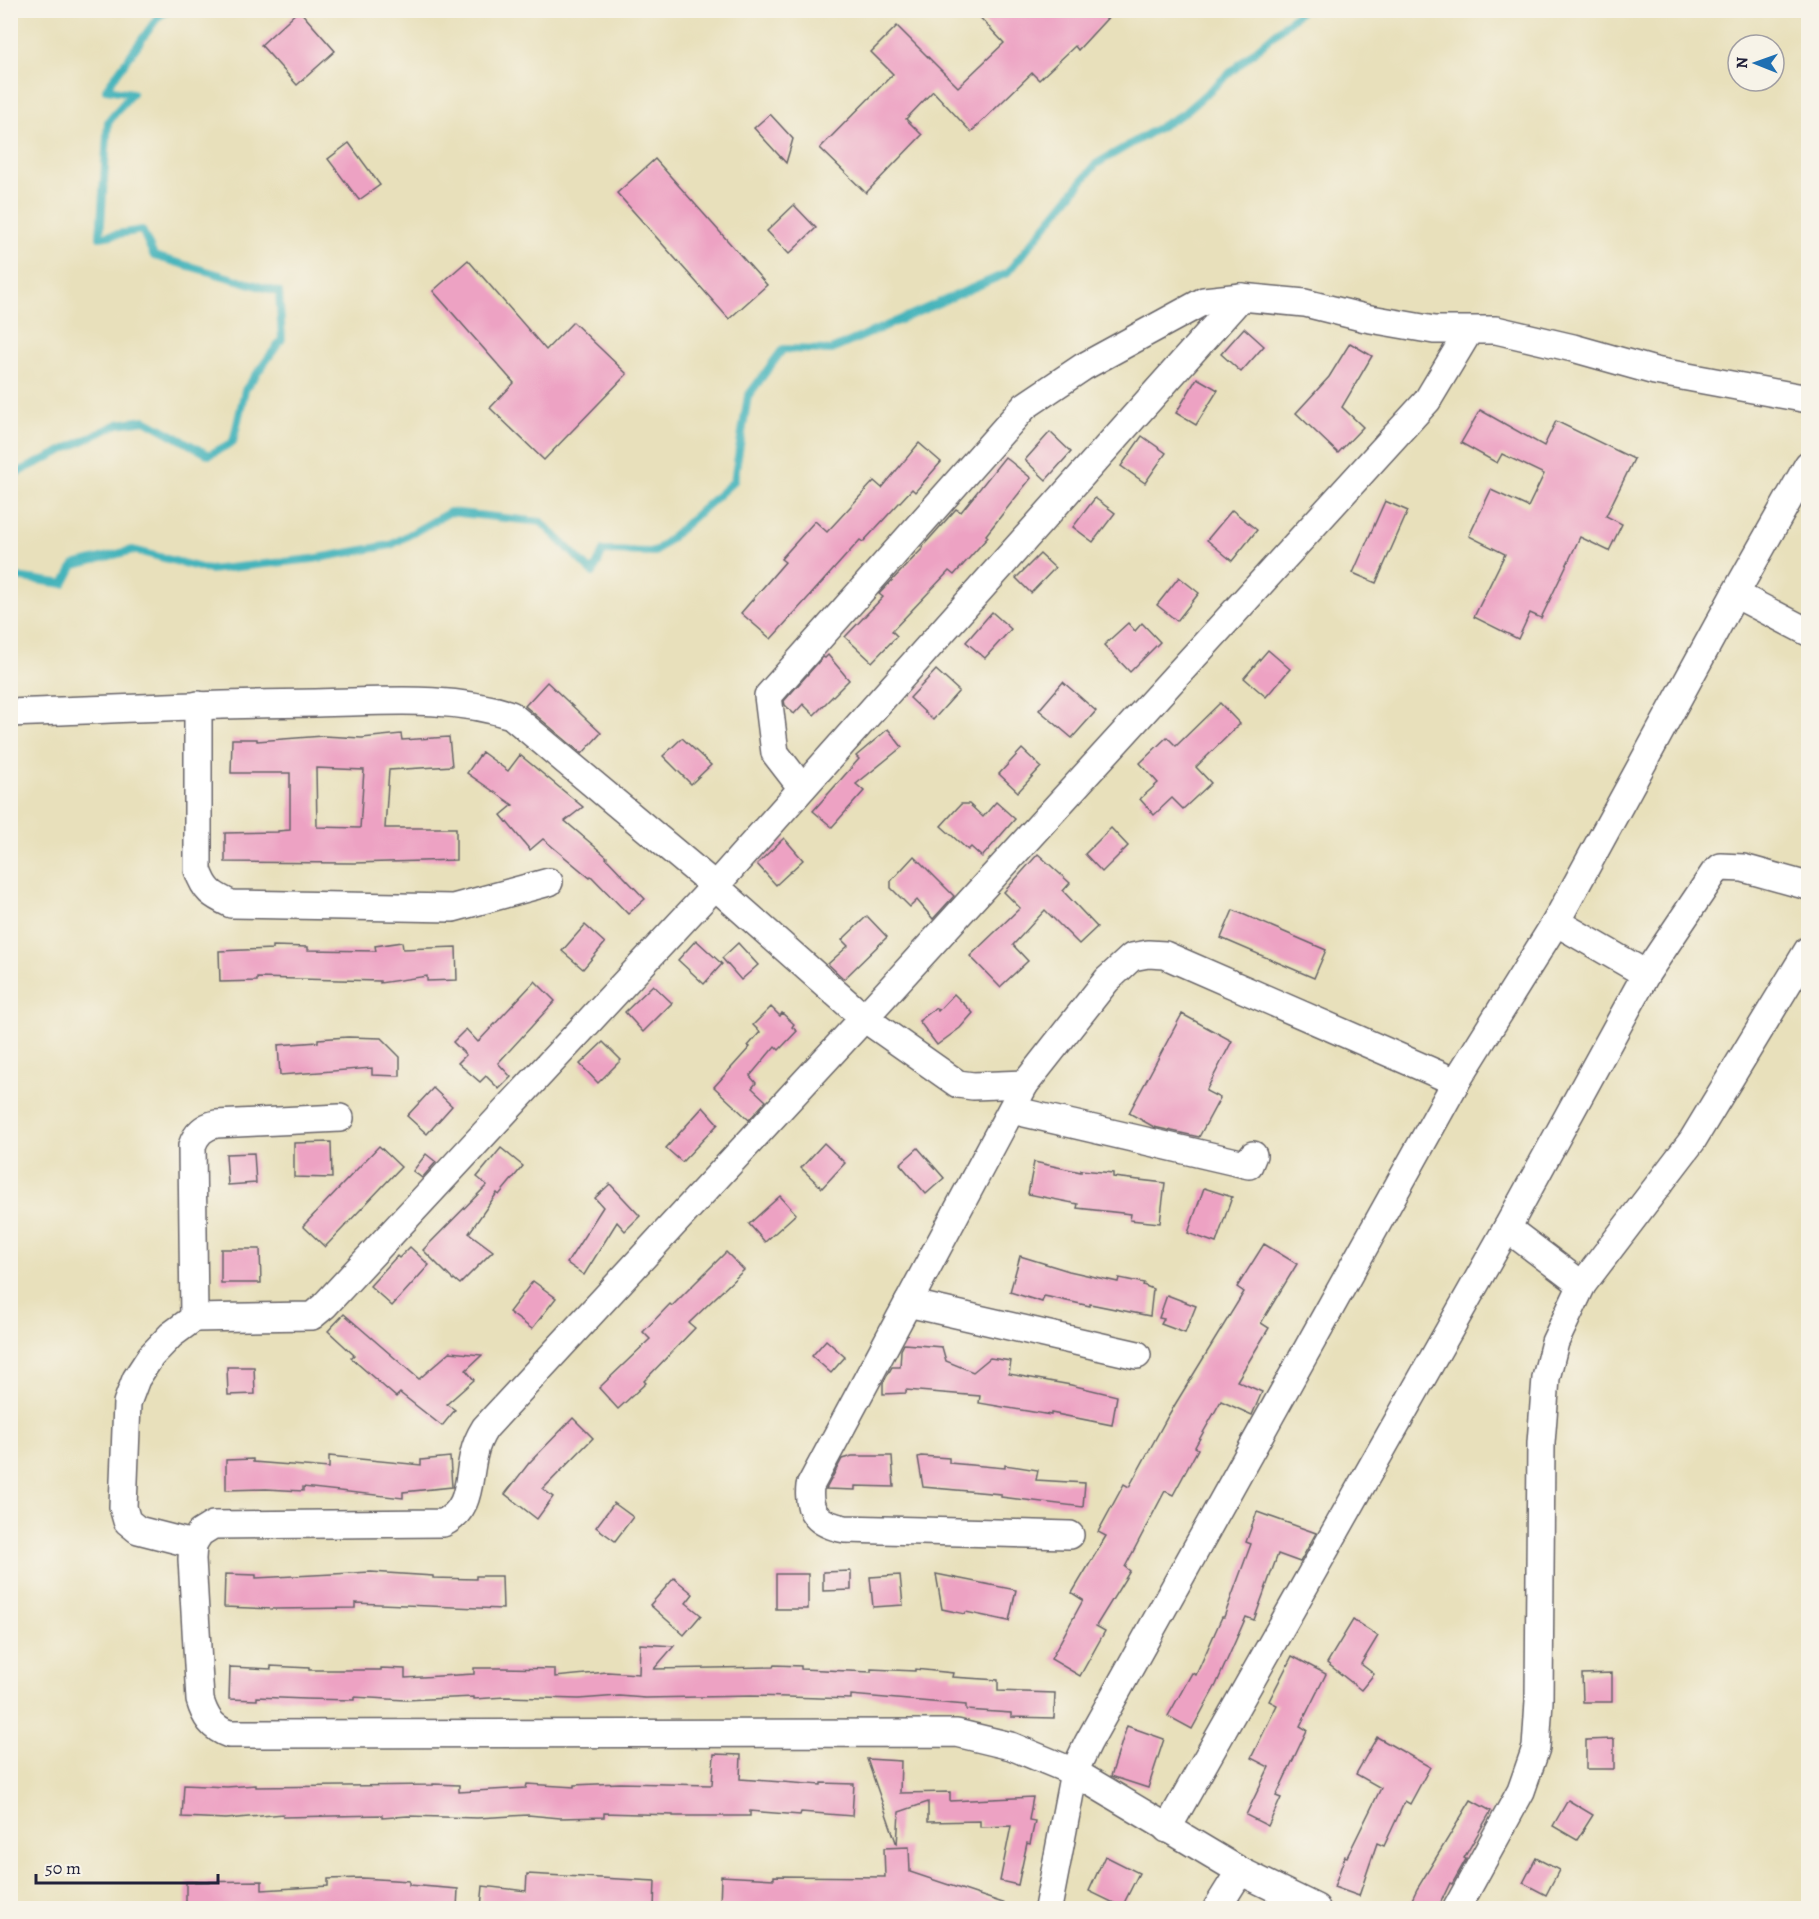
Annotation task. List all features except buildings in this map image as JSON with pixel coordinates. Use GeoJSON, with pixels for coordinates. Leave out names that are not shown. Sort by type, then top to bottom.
{"type":"FeatureCollection","features":[{"type":"Feature","properties":{"kind":"street"},"geometry":{"type":"LineString","coordinates":[[193,1544],[138,1530],[127,1521],[123,1507],[127,1402],[136,1379],[151,1356],[171,1335],[194,1318],[308,1316],[316,1313],[714,886],[1241,297]]}},
{"type":"Feature","properties":{"kind":"street"},"geometry":{"type":"LineString","coordinates":[[802,788],[775,753],[768,696],[1025,406],[1083,367],[1204,301],[1241,297],[1305,303],[1365,318],[1434,330],[1496,330],[1655,371],[1809,399]]}},
{"type":"Feature","properties":{"kind":"street"},"geometry":{"type":"LineString","coordinates":[[1316,1908],[1240,1870],[1167,1829],[1074,1772],[1011,1746],[957,1733],[229,1734],[218,1730],[209,1721],[200,1700],[193,1544],[200,1533],[213,1525],[443,1523],[454,1518],[466,1499],[477,1442],[485,1428],[864,1018],[1427,401],[1469,331]]}},
{"type":"Feature","properties":{"kind":"street"},"geometry":{"type":"LineString","coordinates":[[1048,1908],[1074,1772],[1099,1722],[1456,1082],[1556,922],[1735,594],[1809,465]]}},
{"type":"Feature","properties":{"kind":"street"},"geometry":{"type":"LineString","coordinates":[[1735,594],[1809,632]]}},
{"type":"Feature","properties":{"kind":"street"},"geometry":{"type":"LineString","coordinates":[[10,713],[198,705],[429,701],[476,706],[511,715],[714,886],[864,1018],[958,1084],[973,1086],[1025,1084]]}},
{"type":"Feature","properties":{"kind":"street"},"geometry":{"type":"LineString","coordinates":[[198,705],[198,870],[203,885],[215,897],[231,904],[453,908],[549,882]]}},
{"type":"Feature","properties":{"kind":"street"},"geometry":{"type":"LineString","coordinates":[[1167,1829],[1507,1228],[1646,974],[1714,873],[1721,867],[1743,868],[1809,886]]}},
{"type":"Feature","properties":{"kind":"street"},"geometry":{"type":"LineString","coordinates":[[1556,922],[1646,974]]}},
{"type":"Feature","properties":{"kind":"street"},"geometry":{"type":"LineString","coordinates":[[1457,1908],[1521,1791],[1536,1748],[1539,1701],[1541,1443],[1546,1378],[1555,1342],[1582,1285],[1692,1141],[1809,950]]}},
{"type":"Feature","properties":{"kind":"street"},"geometry":{"type":"LineString","coordinates":[[1070,1535],[845,1528],[831,1526],[818,1519],[809,1498],[810,1486],[1025,1084],[1107,980],[1132,957],[1148,954],[1165,955],[1456,1082]]}},
{"type":"Feature","properties":{"kind":"street"},"geometry":{"type":"LineString","coordinates":[[1012,1110],[1249,1165],[1253,1155]]}},
{"type":"Feature","properties":{"kind":"street"},"geometry":{"type":"LineString","coordinates":[[194,1318],[192,1146],[194,1139],[207,1126],[216,1124],[340,1118]]}},
{"type":"Feature","properties":{"kind":"street"},"geometry":{"type":"LineString","coordinates":[[1507,1228],[1582,1285]]}},
{"type":"Feature","properties":{"kind":"street"},"geometry":{"type":"LineString","coordinates":[[908,1303],[1137,1355]]}},
{"type":"Feature","properties":{"kind":"street"},"geometry":{"type":"LineString","coordinates":[[1217,1908],[1240,1870]]}},
{"type":"Feature","properties":{"kind":"waterway"},"geometry":{"type":"LineString","coordinates":[[10,476],[118,424],[145,420],[209,455],[233,442],[245,390],[282,339],[279,292],[154,256],[142,230],[100,237],[108,122],[132,93],[106,89],[158,17],[169,10]]}},
{"type":"Feature","properties":{"kind":"waterway"},"geometry":{"type":"LineString","coordinates":[[10,576],[64,584],[74,565],[133,550],[209,570],[313,559],[391,545],[450,512],[541,522],[593,573],[603,551],[655,552],[734,481],[748,396],[783,349],[831,350],[1007,273],[1096,164],[1184,113],[1302,10]]}}]}
